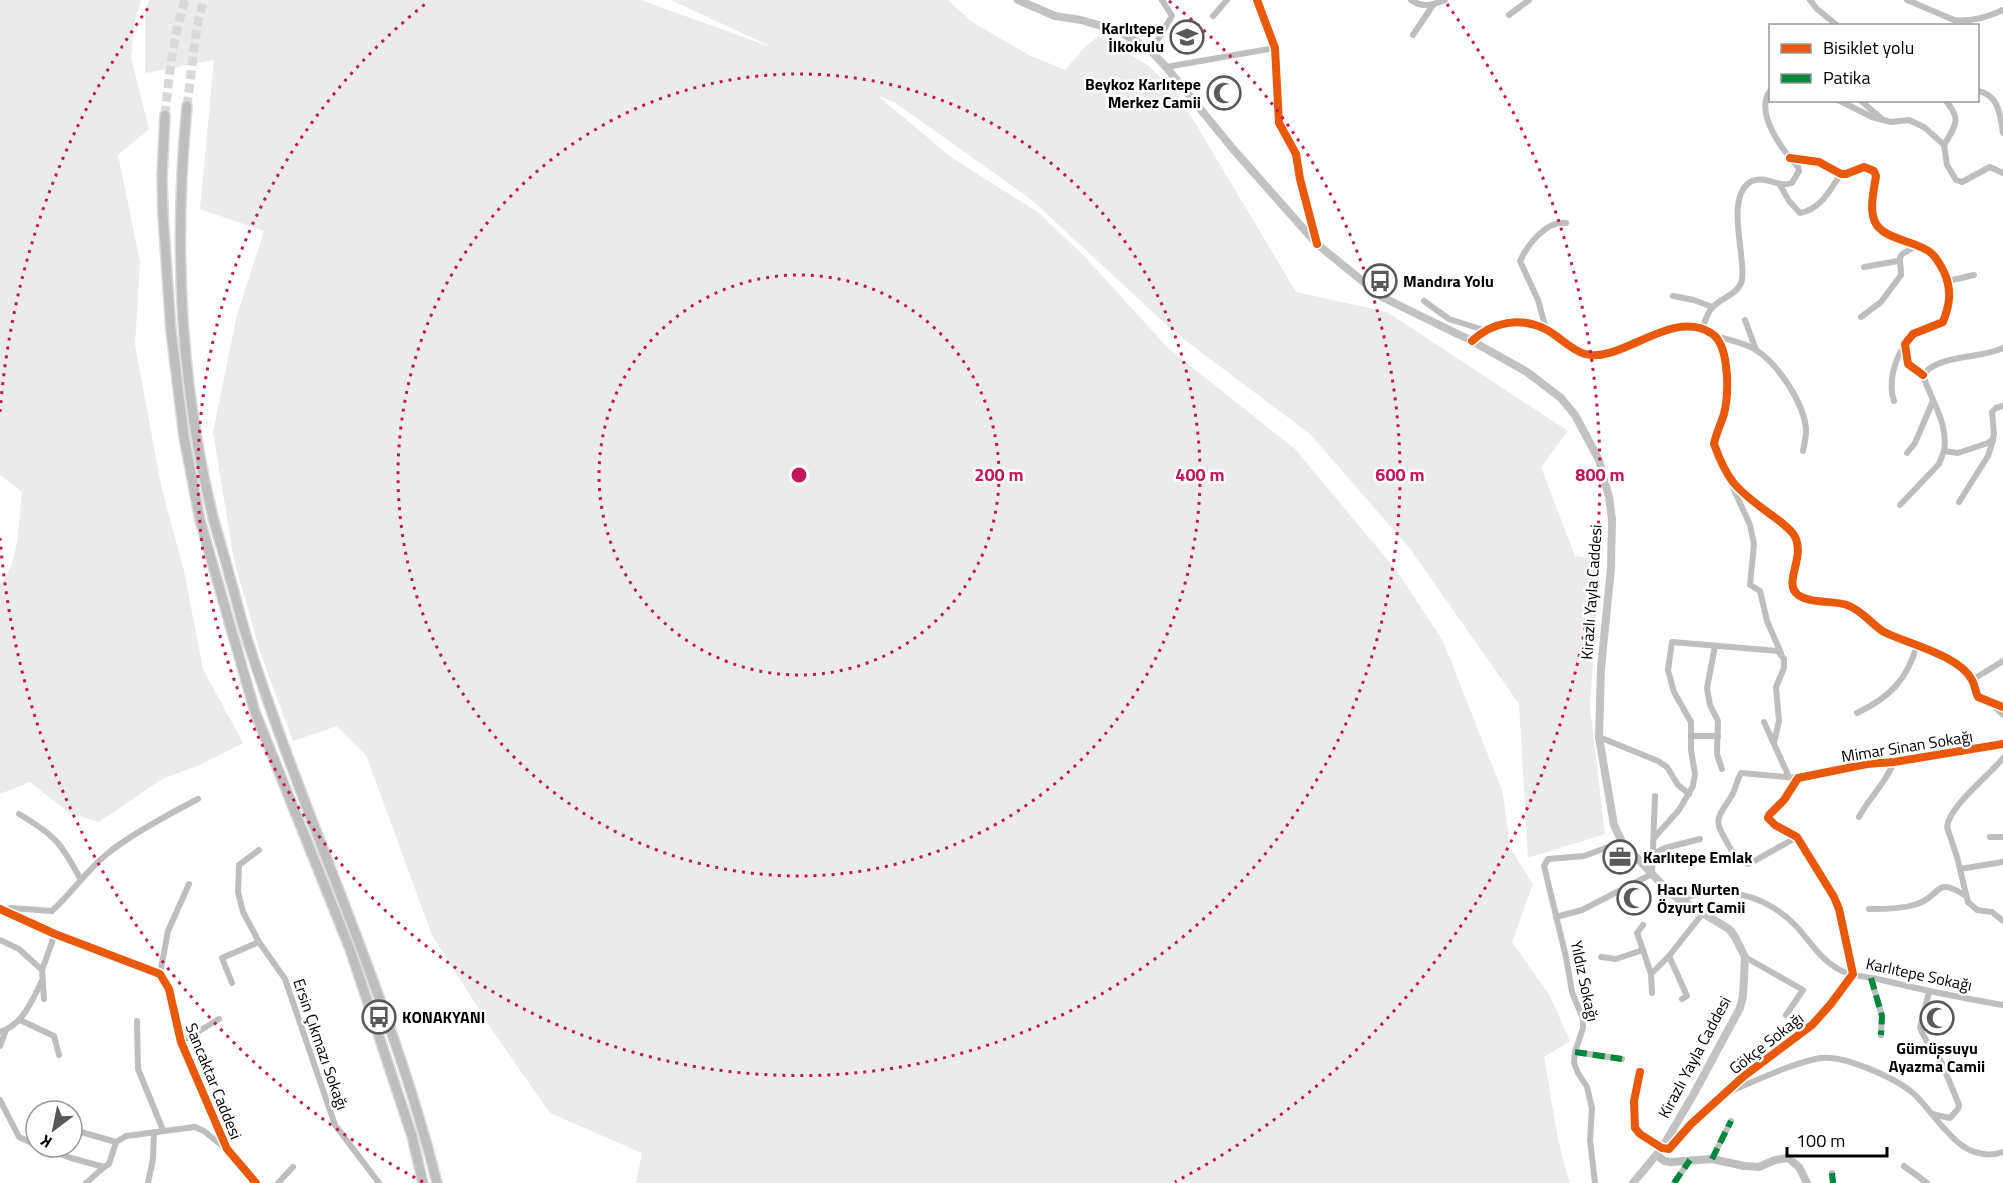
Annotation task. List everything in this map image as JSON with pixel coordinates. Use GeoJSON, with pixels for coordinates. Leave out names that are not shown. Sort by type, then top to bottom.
{"type":"FeatureCollection","features":[{"type":"Feature","properties":{"kind":"highway"},"geometry":{"type":"LineString","coordinates":[[187,106],[181,178],[181,290],[198,446],[212,513],[249,646],[292,770],[379,995],[427,1142],[437,1183]]}},
{"type":"Feature","properties":{"kind":"highway"},"geometry":{"type":"LineString","coordinates":[[165,115],[162,177],[170,321],[184,436],[200,520],[255,712],[350,949],[412,1136],[423,1183]]}},
{"type":"Feature","properties":{"kind":"main road","name":"Kirazlı Yayla Caddesi"},"geometry":{"type":"LineString","coordinates":[[1018,0],[1054,16],[1113,28],[1151,51],[1317,244],[1382,297],[1527,372],[1561,398],[1575,415],[1599,460],[1609,497],[1612,519],[1611,568],[1601,668],[1599,738],[1614,825],[1622,842],[1671,894],[1729,929],[1745,957],[1743,996],[1740,1008],[1660,1152],[1633,1183]]}},
{"type":"Feature","properties":{"kind":"street"},"geometry":{"type":"LineString","coordinates":[[1151,51],[1172,16],[1162,0]]}},
{"type":"Feature","properties":{"kind":"street"},"geometry":{"type":"LineString","coordinates":[[1213,16],[1227,0]]}},
{"type":"Feature","properties":{"kind":"street"},"geometry":{"type":"LineString","coordinates":[[1257,0],[1275,48],[1279,123],[1296,153],[1300,179],[1317,244]]}},
{"type":"Feature","properties":{"kind":"street"},"geometry":{"type":"LineString","coordinates":[[1411,0],[1421,5],[1433,5],[1445,0]]}},
{"type":"Feature","properties":{"kind":"street"},"geometry":{"type":"LineString","coordinates":[[1509,15],[1529,0]]}},
{"type":"Feature","properties":{"kind":"street"},"geometry":{"type":"LineString","coordinates":[[1810,0],[1836,24]]}},
{"type":"Feature","properties":{"kind":"street"},"geometry":{"type":"LineString","coordinates":[[1907,0],[1954,20],[1971,20],[2003,10]]}},
{"type":"Feature","properties":{"kind":"street"},"geometry":{"type":"LineString","coordinates":[[1413,35],[1433,5]]}},
{"type":"Feature","properties":{"kind":"street"},"geometry":{"type":"LineString","coordinates":[[1166,67],[1275,48]]}},
{"type":"Feature","properties":{"kind":"street"},"geometry":{"type":"LineString","coordinates":[[1979,92],[1989,94],[1995,102],[2000,111],[2003,133]]}},
{"type":"Feature","properties":{"kind":"street"},"geometry":{"type":"LineString","coordinates":[[1702,327],[1712,307],[1736,291],[1743,278],[1737,220],[1744,188],[1753,181],[1764,179],[1780,186],[1792,183],[1799,171],[1774,136],[1766,100],[1769,93]]}},
{"type":"Feature","properties":{"kind":"street"},"geometry":{"type":"LineString","coordinates":[[1843,102],[1884,120],[1917,122],[1944,145]]}},
{"type":"Feature","properties":{"kind":"street"},"geometry":{"type":"LineString","coordinates":[[1862,102],[1884,120]]}},
{"type":"Feature","properties":{"kind":"street"},"geometry":{"type":"LineString","coordinates":[[1947,102],[1954,111],[1956,123],[1944,145],[1947,165],[1956,180],[1962,182],[1990,167],[2003,173]]}},
{"type":"Feature","properties":{"kind":"street"},"geometry":{"type":"LineString","coordinates":[[1790,158],[1819,162],[1841,174],[1864,167],[1874,171],[1876,176],[1873,211],[1875,224],[1889,234],[1930,252],[1942,267],[1948,281],[1950,298],[1943,322],[1913,334],[1899,353],[1891,391],[1894,401]]}},
{"type":"Feature","properties":{"kind":"street"},"geometry":{"type":"LineString","coordinates":[[1780,186],[1788,201],[1800,213],[1811,211],[1821,204],[1841,174]]}},
{"type":"Feature","properties":{"kind":"street"},"geometry":{"type":"LineString","coordinates":[[1546,329],[1538,300],[1520,261],[1544,230],[1552,224],[1566,223]]}},
{"type":"Feature","properties":{"kind":"street"},"geometry":{"type":"LineString","coordinates":[[1861,317],[1881,302],[1899,279],[1900,256],[1916,246]]}},
{"type":"Feature","properties":{"kind":"street"},"geometry":{"type":"LineString","coordinates":[[1864,267],[1898,261]]}},
{"type":"Feature","properties":{"kind":"street"},"geometry":{"type":"LineString","coordinates":[[1948,281],[1974,275]]}},
{"type":"Feature","properties":{"kind":"street"},"geometry":{"type":"LineString","coordinates":[[1673,296],[1694,300],[1712,307]]}},
{"type":"Feature","properties":{"kind":"street"},"geometry":{"type":"LineString","coordinates":[[1424,301],[1449,319],[1484,330]]}},
{"type":"Feature","properties":{"kind":"street"},"geometry":{"type":"LineString","coordinates":[[1745,320],[1756,350]]}},
{"type":"Feature","properties":{"kind":"street"},"geometry":{"type":"LineString","coordinates":[[1472,342],[1484,330],[1524,321],[1546,329],[1582,353],[1591,355],[1609,352],[1677,327],[1702,327],[1716,336],[1756,350],[1774,367],[1799,402],[1806,430],[1803,451]]}},
{"type":"Feature","properties":{"kind":"street"},"geometry":{"type":"LineString","coordinates":[[1716,336],[1724,349],[1726,366],[1724,412],[1714,444],[1743,507],[1754,544],[1750,585],[1760,591],[1767,621],[1784,659],[1784,668],[1776,687],[1779,721],[1774,743]]}},
{"type":"Feature","properties":{"kind":"street"},"geometry":{"type":"LineString","coordinates":[[1900,505],[1939,464],[1944,451],[1943,426],[1937,407],[1923,375],[1908,364],[1905,344]]}},
{"type":"Feature","properties":{"kind":"street"},"geometry":{"type":"LineString","coordinates":[[1923,375],[1932,368],[1955,359],[2003,348]]}},
{"type":"Feature","properties":{"kind":"street"},"geometry":{"type":"LineString","coordinates":[[1907,453],[1915,443],[1933,401]]}},
{"type":"Feature","properties":{"kind":"street"},"geometry":{"type":"LineString","coordinates":[[1959,502],[1988,456],[1994,434],[1992,412],[2003,406]]}},
{"type":"Feature","properties":{"kind":"street"},"geometry":{"type":"LineString","coordinates":[[1944,451],[1958,453],[1993,440]]}},
{"type":"Feature","properties":{"kind":"street"},"geometry":{"type":"LineString","coordinates":[[1729,480],[1751,500],[1790,529],[1795,537],[1799,554],[1791,582],[1796,592],[1807,598],[1849,606],[1861,612],[1883,631],[1950,661],[1972,680],[1978,697],[2003,707]]}},
{"type":"Feature","properties":{"kind":"street"},"geometry":{"type":"LineString","coordinates":[[1654,838],[1679,810],[1693,786],[1695,774],[1691,750],[1691,722],[1674,692],[1668,670],[1672,642],[1778,651],[1782,655]]}},
{"type":"Feature","properties":{"kind":"street"},"geometry":{"type":"LineString","coordinates":[[1857,713],[1880,702],[1898,686],[1910,667],[1917,645]]}},
{"type":"Feature","properties":{"kind":"street"},"geometry":{"type":"LineString","coordinates":[[1715,646],[1707,688],[1710,705],[1718,721],[1716,754],[1722,769]]}},
{"type":"Feature","properties":{"kind":"street"},"geometry":{"type":"LineString","coordinates":[[1972,680],[2003,661]]}},
{"type":"Feature","properties":{"kind":"street"},"geometry":{"type":"LineString","coordinates":[[1991,703],[2003,715]]}},
{"type":"Feature","properties":{"kind":"street"},"geometry":{"type":"LineString","coordinates":[[1764,722],[1790,777]]}},
{"type":"Feature","properties":{"kind":"street"},"geometry":{"type":"LineString","coordinates":[[1691,736],[1718,736]]}},
{"type":"Feature","properties":{"kind":"street"},"geometry":{"type":"LineString","coordinates":[[1599,738],[1658,760],[1667,767],[1678,785],[1689,794]]}},
{"type":"Feature","properties":{"kind":"street","name":"Mimar Sinan Sokağı"},"geometry":{"type":"LineString","coordinates":[[1797,837],[1749,864],[1742,862],[1734,854],[1718,826],[1720,812],[1732,794],[1741,773],[1798,778],[1867,764],[1894,762],[2003,744]]}},
{"type":"Feature","properties":{"kind":"street"},"geometry":{"type":"LineString","coordinates":[[2003,758],[1968,795],[1947,822],[1966,896],[1974,908],[1992,912],[2003,921]]}},
{"type":"Feature","properties":{"kind":"street"},"geometry":{"type":"LineString","coordinates":[[1859,817],[1866,804],[1888,777],[1894,762]]}},
{"type":"Feature","properties":{"kind":"street"},"geometry":{"type":"LineString","coordinates":[[1798,778],[1784,800],[1768,818],[1775,825],[1797,837],[1820,872],[1839,909],[1853,974]]}},
{"type":"Feature","properties":{"kind":"street"},"geometry":{"type":"LineString","coordinates":[[1556,916],[1582,910],[1652,874],[1655,796]]}},
{"type":"Feature","properties":{"kind":"street"},"geometry":{"type":"LineString","coordinates":[[3,910],[10,908],[52,911],[107,854],[166,816],[198,800]]}},
{"type":"Feature","properties":{"kind":"street"},"geometry":{"type":"LineString","coordinates":[[19,814],[46,830],[61,844],[81,880]]}},
{"type":"Feature","properties":{"kind":"street"},"geometry":{"type":"LineString","coordinates":[[1990,837],[2003,837]]}},
{"type":"Feature","properties":{"kind":"street"},"geometry":{"type":"LineString","coordinates":[[1653,854],[1665,848],[1700,838]]}},
{"type":"Feature","properties":{"kind":"street","name":"Yıldız Sokağı"},"geometry":{"type":"LineString","coordinates":[[1595,1183],[1590,1140],[1592,1108],[1587,1087],[1574,1064],[1575,1052],[1583,1028],[1582,1019],[1572,992],[1566,957],[1546,878],[1546,861],[1559,857],[1584,856],[1622,842]]}},
{"type":"Feature","properties":{"kind":"street","name":"Ersin Çıkmazı Sokağı"},"geometry":{"type":"LineString","coordinates":[[259,850],[239,865],[238,892],[243,912],[259,942],[285,979],[335,1125],[378,1183]]}},
{"type":"Feature","properties":{"kind":"street"},"geometry":{"type":"LineString","coordinates":[[1960,869],[2003,862]]}},
{"type":"Feature","properties":{"kind":"street"},"geometry":{"type":"LineString","coordinates":[[3,910],[55,934],[160,974],[168,931],[189,884]]}},
{"type":"Feature","properties":{"kind":"street"},"geometry":{"type":"LineString","coordinates":[[1869,909],[1918,904],[1944,887],[1951,887],[1966,896]]}},
{"type":"Feature","properties":{"kind":"street","name":"Karlıtepe Sokağı"},"geometry":{"type":"LineString","coordinates":[[1679,900],[1692,894],[1726,891],[1749,895],[1784,915],[1828,962],[1844,972],[1929,992],[2003,1005]]}},
{"type":"Feature","properties":{"kind":"street"},"geometry":{"type":"LineString","coordinates":[[1651,974],[1670,956],[1703,913]]}},
{"type":"Feature","properties":{"kind":"street"},"geometry":{"type":"LineString","coordinates":[[1643,925],[1637,933],[1651,974],[1652,993]]}},
{"type":"Feature","properties":{"kind":"street"},"geometry":{"type":"LineString","coordinates":[[44,999],[42,970],[55,934]]}},
{"type":"Feature","properties":{"kind":"street"},"geometry":{"type":"LineString","coordinates":[[0,940],[19,950],[42,970]]}},
{"type":"Feature","properties":{"kind":"street"},"geometry":{"type":"LineString","coordinates":[[232,983],[222,958],[259,942]]}},
{"type":"Feature","properties":{"kind":"street"},"geometry":{"type":"LineString","coordinates":[[1601,957],[1616,959],[1643,950]]}},
{"type":"Feature","properties":{"kind":"street"},"geometry":{"type":"LineString","coordinates":[[1670,956],[1687,996],[1682,999]]}},
{"type":"Feature","properties":{"kind":"street"},"geometry":{"type":"LineString","coordinates":[[1745,957],[1803,990],[1786,1015]]}},
{"type":"Feature","properties":{"kind":"street","name":"Sancaktar Caddesi"},"geometry":{"type":"LineString","coordinates":[[160,974],[169,989],[181,1042],[227,1149],[255,1182]]}},
{"type":"Feature","properties":{"kind":"street","name":"Gökçe Sokağı"},"geometry":{"type":"LineString","coordinates":[[1660,1152],[1670,1149],[1691,1124],[1726,1093],[1812,1025],[1853,974]]}},
{"type":"Feature","properties":{"kind":"street"},"geometry":{"type":"LineString","coordinates":[[1870,978],[1880,1004],[1881,1035]]}},
{"type":"Feature","properties":{"kind":"street"},"geometry":{"type":"LineString","coordinates":[[0,1046],[3,1031],[20,1020],[42,981]]}},
{"type":"Feature","properties":{"kind":"street"},"geometry":{"type":"LineString","coordinates":[[1929,992],[1920,1028],[1941,1061],[1959,1105],[1950,1118],[1931,1114]]}},
{"type":"Feature","properties":{"kind":"street"},"geometry":{"type":"LineString","coordinates":[[181,1042],[219,1019]]}},
{"type":"Feature","properties":{"kind":"street"},"geometry":{"type":"LineString","coordinates":[[20,1020],[54,1036],[59,1055]]}},
{"type":"Feature","properties":{"kind":"street"},"geometry":{"type":"LineString","coordinates":[[137,1021],[138,1069],[163,1130]]}},
{"type":"Feature","properties":{"kind":"street"},"geometry":{"type":"LineString","coordinates":[[1575,1052],[1622,1059]]}},
{"type":"Feature","properties":{"kind":"street"},"geometry":{"type":"LineString","coordinates":[[1726,1093],[1822,1058],[1861,1065],[1908,1089],[1951,1138],[1965,1148],[1983,1154],[1995,1155],[2003,1152]]}},
{"type":"Feature","properties":{"kind":"street"},"geometry":{"type":"LineString","coordinates":[[1640,1072],[1634,1101],[1635,1128],[1660,1152],[1664,1161],[1712,1159],[1759,1167],[1775,1160],[1788,1158],[1799,1167],[1807,1183]]}},
{"type":"Feature","properties":{"kind":"street"},"geometry":{"type":"LineString","coordinates":[[0,1100],[19,1137],[24,1139]]}},
{"type":"Feature","properties":{"kind":"street"},"geometry":{"type":"LineString","coordinates":[[1712,1159],[1731,1121]]}},
{"type":"Feature","properties":{"kind":"street"},"geometry":{"type":"LineString","coordinates":[[86,1183],[110,1164],[116,1142],[126,1136],[195,1127],[204,1131],[227,1149]]}},
{"type":"Feature","properties":{"kind":"street"},"geometry":{"type":"LineString","coordinates":[[84,1133],[116,1142]]}},
{"type":"Feature","properties":{"kind":"street"},"geometry":{"type":"LineString","coordinates":[[148,1183],[153,1160],[154,1133]]}},
{"type":"Feature","properties":{"kind":"street"},"geometry":{"type":"LineString","coordinates":[[74,1159],[104,1167]]}},
{"type":"Feature","properties":{"kind":"street"},"geometry":{"type":"LineString","coordinates":[[1678,1182],[1690,1160]]}},
{"type":"Feature","properties":{"kind":"street"},"geometry":{"type":"LineString","coordinates":[[1904,1166],[1927,1183]]}},
{"type":"Feature","properties":{"kind":"street"},"geometry":{"type":"LineString","coordinates":[[278,1183],[292,1167]]}},
{"type":"Feature","properties":{"kind":"street"},"geometry":{"type":"LineString","coordinates":[[1832,1173],[1833,1183]]}},
{"type":"Feature","properties":{"kind":"shaded area"},"geometry":{"type":"Polygon","coordinates":[[[0,0],[141,0],[135,21],[131,58],[149,129],[118,155],[140,262],[135,345],[162,490],[184,571],[203,669],[243,743],[200,765],[162,779],[99,822],[68,812],[30,782],[0,794],[0,584],[15,554],[22,492],[0,475],[0,0]]]}},
{"type":"Feature","properties":{"kind":"shaded area"},"geometry":{"type":"Polygon","coordinates":[[[149,0],[641,0],[774,48],[671,0],[948,0],[972,22],[1029,55],[1065,70],[1098,36],[1149,66],[1179,96],[1296,292],[1387,312],[1568,431],[1541,467],[1575,556],[1600,559],[1590,708],[1605,834],[1528,858],[1519,704],[1411,550],[1310,434],[1174,332],[1032,200],[894,102],[877,95],[951,157],[1039,213],[1085,257],[1168,348],[1295,449],[1397,571],[1443,641],[1503,793],[1510,848],[1533,884],[1512,942],[1550,996],[1570,1041],[1544,1057],[1558,1136],[1570,1183],[636,1183],[642,1153],[550,1113],[492,1030],[432,935],[366,755],[337,726],[293,741],[260,652],[234,560],[213,432],[237,315],[264,231],[200,209],[214,60],[145,73],[145,14],[149,0]]]}},
{"type":"Feature","properties":{"kind":"tunnel"},"geometry":{"type":"LineString","coordinates":[[165,115],[174,43],[185,0]]}},
{"type":"Feature","properties":{"kind":"tunnel"},"geometry":{"type":"LineString","coordinates":[[187,106],[197,26],[204,0]]}},
{"type":"Feature","properties":{"kind":"marked path"},"geometry":{"type":"LineString","coordinates":[[1871,978],[1882,1016],[1881,1035]]}},
{"type":"Feature","properties":{"kind":"marked path"},"geometry":{"type":"LineString","coordinates":[[1575,1052],[1622,1059]]}},
{"type":"Feature","properties":{"kind":"marked path"},"geometry":{"type":"LineString","coordinates":[[1712,1159],[1731,1121]]}},
{"type":"Feature","properties":{"kind":"marked path"},"geometry":{"type":"LineString","coordinates":[[1674,1183],[1690,1160]]}},
{"type":"Feature","properties":{"kind":"marked path"},"geometry":{"type":"LineString","coordinates":[[1832,1173],[1833,1183]]}},
{"type":"Feature","properties":{"kind":"cycle path"},"geometry":{"type":"LineString","coordinates":[[1257,0],[1275,48],[1279,123],[1296,154],[1317,244]]}},
{"type":"Feature","properties":{"kind":"cycle path"},"geometry":{"type":"LineString","coordinates":[[1790,158],[1819,162],[1841,174],[1864,167],[1874,171],[1876,176],[1872,211],[1879,228],[1893,237],[1925,249],[1939,262],[1947,279],[1949,291],[1949,303],[1943,322],[1913,334],[1905,344],[1908,364],[1923,375]]}},
{"type":"Feature","properties":{"kind":"cycle path"},"geometry":{"type":"LineString","coordinates":[[1472,341],[1488,329],[1498,325],[1527,323],[1547,330],[1580,352],[1599,355],[1680,327],[1696,327],[1711,333],[1722,347],[1727,382],[1724,414],[1714,444],[1723,466],[1739,489],[1794,535],[1798,552],[1792,583],[1794,590],[1798,595],[1809,600],[1852,607],[1884,632],[1945,657],[1965,671],[1973,682],[1978,697],[2003,707]]}},
{"type":"Feature","properties":{"kind":"cycle path"},"geometry":{"type":"LineString","coordinates":[[1640,1072],[1634,1101],[1635,1128],[1640,1134],[1662,1148],[1669,1149],[1691,1124],[1744,1076],[1812,1025],[1853,974],[1839,909],[1834,897],[1797,837],[1775,825],[1768,818],[1784,800],[1798,778],[1867,764],[1894,762],[2003,744]]}},
{"type":"Feature","properties":{"kind":"cycle path"},"geometry":{"type":"LineString","coordinates":[[0,909],[55,934],[160,974],[169,989],[181,1042],[227,1149],[256,1183]]}},
{"type":"Feature","properties":{"kind":"place","name":"Karlıtepe İlkokulu"},"geometry":{"type":"Point","coordinates":[1187,37]}},
{"type":"Feature","properties":{"kind":"place","name":"Beykoz Karlıtepe Merkez Camii"},"geometry":{"type":"Point","coordinates":[1224,93]}},
{"type":"Feature","properties":{"kind":"place","name":"Mandıra Yolu"},"geometry":{"type":"Point","coordinates":[1380,281]}},
{"type":"Feature","properties":{"kind":"place","name":"Karlıtepe Emlak"},"geometry":{"type":"Point","coordinates":[1620,857]}},
{"type":"Feature","properties":{"kind":"place","name":"Hacı Nurten Özyurt Camii"},"geometry":{"type":"Point","coordinates":[1634,898]}},
{"type":"Feature","properties":{"kind":"place","name":"KONAKYANI"},"geometry":{"type":"Point","coordinates":[379,1017]}},
{"type":"Feature","properties":{"kind":"place","name":"Gümüşsuyu Ayazma Camii"},"geometry":{"type":"Point","coordinates":[1937,1018]}}]}
